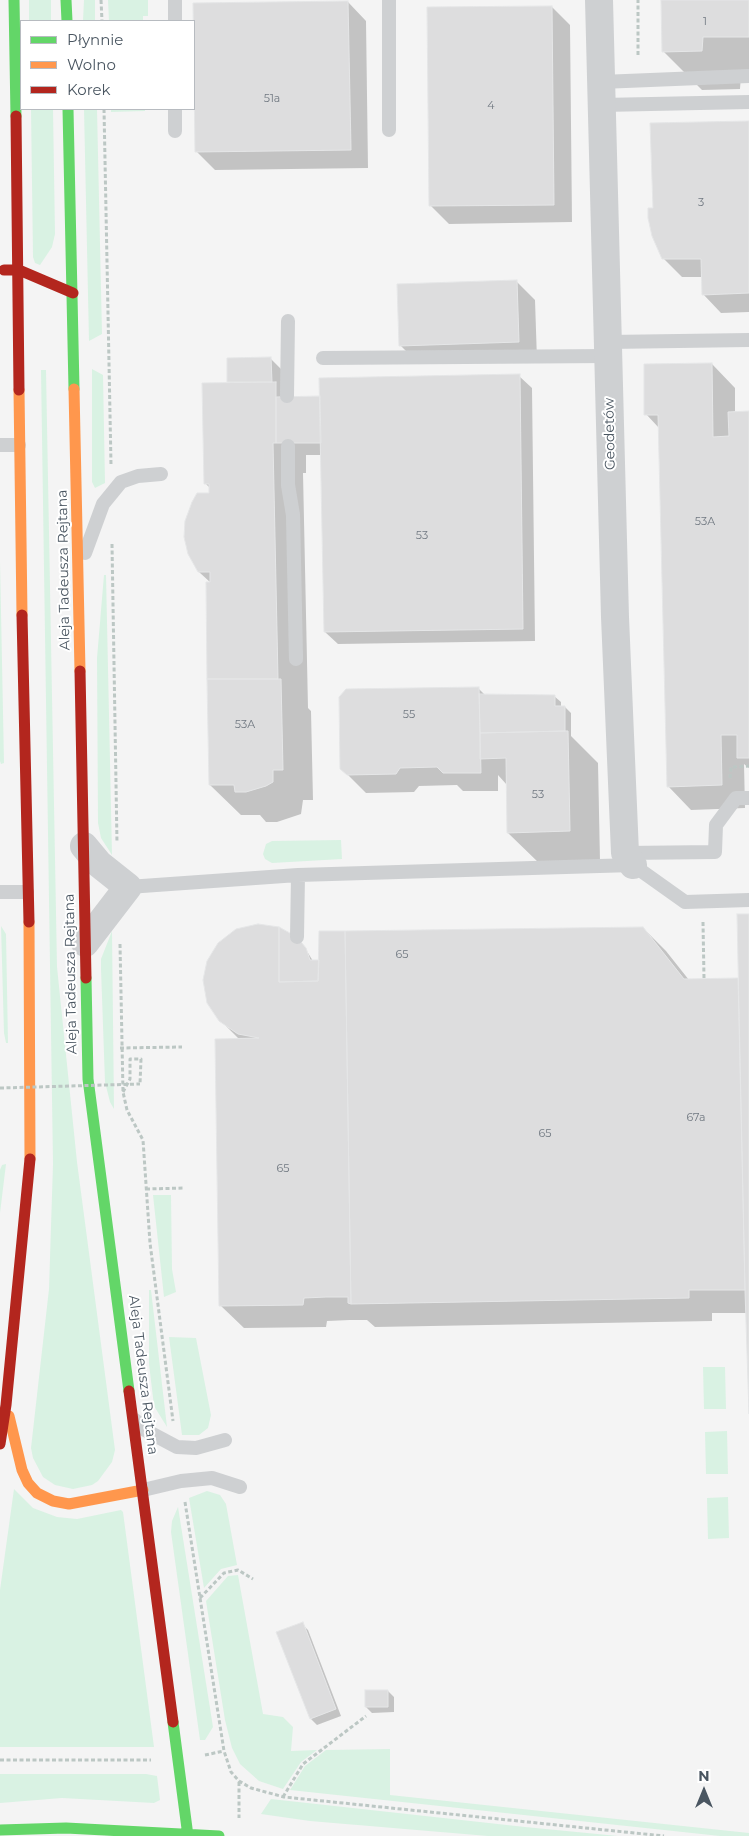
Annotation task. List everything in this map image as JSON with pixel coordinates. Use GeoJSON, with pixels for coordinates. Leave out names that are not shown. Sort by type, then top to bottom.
{"type":"FeatureCollection","features":[{"type":"Feature","properties":{"kind":"main road"},"geometry":{"type":"LineString","coordinates":[[0,1444],[6,1405],[30,1159],[19,445],[24,301],[19,270],[14,0]]}},
{"type":"Feature","properties":{"kind":"main road"},"geometry":{"type":"LineString","coordinates":[[66,0],[67,20]]}},
{"type":"Feature","properties":{"kind":"main road","name":"Aleja Tadeusza Rejtana"},"geometry":{"type":"LineString","coordinates":[[68,110],[79,567],[88,1079],[188,1835]]}},
{"type":"Feature","properties":{"kind":"main road"},"geometry":{"type":"LineString","coordinates":[[0,270],[19,270],[73,293]]}},
{"type":"Feature","properties":{"kind":"main road"},"geometry":{"type":"LineString","coordinates":[[55,296],[73,293]]}},
{"type":"Feature","properties":{"kind":"main road"},"geometry":{"type":"LineString","coordinates":[[7,301],[24,301]]}},
{"type":"Feature","properties":{"kind":"main road"},"geometry":{"type":"LineString","coordinates":[[6,1405],[22,1470],[28,1483],[37,1494],[53,1501],[69,1504],[143,1490]]}},
{"type":"Feature","properties":{"kind":"main road"},"geometry":{"type":"LineString","coordinates":[[0,1830],[66,1828],[219,1836]]}},
{"type":"Feature","properties":{"kind":"street","name":"Geodetów"},"geometry":{"type":"LineString","coordinates":[[599,0],[615,617],[629,859]]}},
{"type":"Feature","properties":{"kind":"street"},"geometry":{"type":"LineString","coordinates":[[84,846],[99,864],[128,887],[85,943]]}},
{"type":"Feature","properties":{"kind":"lane"},"geometry":{"type":"LineString","coordinates":[[175,0],[175,20]]}},
{"type":"Feature","properties":{"kind":"lane"},"geometry":{"type":"LineString","coordinates":[[389,0],[389,130]]}},
{"type":"Feature","properties":{"kind":"lane"},"geometry":{"type":"LineString","coordinates":[[601,93],[749,76]]}},
{"type":"Feature","properties":{"kind":"lane"},"geometry":{"type":"LineString","coordinates":[[601,93],[749,102]]}},
{"type":"Feature","properties":{"kind":"lane"},"geometry":{"type":"LineString","coordinates":[[175,110],[176,131]]}},
{"type":"Feature","properties":{"kind":"lane"},"geometry":{"type":"LineString","coordinates":[[287,396],[288,321]]}},
{"type":"Feature","properties":{"kind":"lane"},"geometry":{"type":"LineString","coordinates":[[323,358],[608,349],[749,340]]}},
{"type":"Feature","properties":{"kind":"lane"},"geometry":{"type":"LineString","coordinates":[[0,445],[19,445]]}},
{"type":"Feature","properties":{"kind":"lane"},"geometry":{"type":"LineString","coordinates":[[288,446],[288,485],[293,515],[296,659]]}},
{"type":"Feature","properties":{"kind":"lane"},"geometry":{"type":"LineString","coordinates":[[79,567],[102,504],[111,492],[121,482],[138,476],[161,474]]}},
{"type":"Feature","properties":{"kind":"lane"},"geometry":{"type":"LineString","coordinates":[[128,887],[298,875],[629,859],[715,852],[716,825],[736,798],[749,798]]}},
{"type":"Feature","properties":{"kind":"lane"},"geometry":{"type":"LineString","coordinates":[[629,859],[685,902],[749,900]]}},
{"type":"Feature","properties":{"kind":"lane"},"geometry":{"type":"LineString","coordinates":[[297,937],[298,875]]}},
{"type":"Feature","properties":{"kind":"lane"},"geometry":{"type":"LineString","coordinates":[[0,892],[27,892]]}},
{"type":"Feature","properties":{"kind":"lane"},"geometry":{"type":"LineString","coordinates":[[133,1418],[145,1430],[177,1447],[196,1448],[225,1440]]}},
{"type":"Feature","properties":{"kind":"lane"},"geometry":{"type":"LineString","coordinates":[[143,1490],[181,1481],[212,1478],[240,1487]]}},
{"type":"Feature","properties":{"kind":"path"},"geometry":{"type":"LineString","coordinates":[[101,0],[102,20]]}},
{"type":"Feature","properties":{"kind":"path"},"geometry":{"type":"LineString","coordinates":[[638,0],[638,55]]}},
{"type":"Feature","properties":{"kind":"path"},"geometry":{"type":"LineString","coordinates":[[104,110],[111,468]]}},
{"type":"Feature","properties":{"kind":"path"},"geometry":{"type":"LineString","coordinates":[[112,534],[118,846]]}},
{"type":"Feature","properties":{"kind":"path"},"geometry":{"type":"LineString","coordinates":[[120,937],[120,1048],[123,1092],[127,1110],[143,1140],[150,1243],[177,1447]]}},
{"type":"Feature","properties":{"kind":"path"},"geometry":{"type":"LineString","coordinates":[[120,1048],[182,1047]]}},
{"type":"Feature","properties":{"kind":"path"},"geometry":{"type":"LineString","coordinates":[[0,1088],[140,1084],[141,1059],[130,1059],[130,1079],[123,1092]]}},
{"type":"Feature","properties":{"kind":"path"},"geometry":{"type":"LineString","coordinates":[[146,1189],[184,1188]]}},
{"type":"Feature","properties":{"kind":"path"},"geometry":{"type":"LineString","coordinates":[[181,1481],[224,1751],[231,1772],[239,1782],[283,1797],[664,1836]]}},
{"type":"Feature","properties":{"kind":"path"},"geometry":{"type":"LineString","coordinates":[[200,1598],[224,1573],[238,1570],[253,1579]]}},
{"type":"Feature","properties":{"kind":"path"},"geometry":{"type":"LineString","coordinates":[[283,1797],[303,1764],[366,1716]]}},
{"type":"Feature","properties":{"kind":"path"},"geometry":{"type":"LineString","coordinates":[[204,1755],[224,1751]]}},
{"type":"Feature","properties":{"kind":"path"},"geometry":{"type":"LineString","coordinates":[[0,1760],[156,1760]]}},
{"type":"Feature","properties":{"kind":"path"},"geometry":{"type":"LineString","coordinates":[[239,1782],[239,1827]]}},
{"type":"Feature","properties":{"kind":"green space"},"geometry":{"type":"Polygon","coordinates":[[[29,0],[51,0],[51,20],[29,20],[29,0]]]}},
{"type":"Feature","properties":{"kind":"green space"},"geometry":{"type":"Polygon","coordinates":[[[84,0],[95,0],[95,20],[83,20],[84,0]]]}},
{"type":"Feature","properties":{"kind":"green space"},"geometry":{"type":"Polygon","coordinates":[[[108,0],[148,0],[148,16],[143,16],[143,20],[109,20],[108,0]]]}},
{"type":"Feature","properties":{"kind":"green space"},"geometry":{"type":"Polygon","coordinates":[[[31,110],[53,110],[55,234],[52,247],[40,265],[35,263],[33,257],[31,110]]]}},
{"type":"Feature","properties":{"kind":"green space"},"geometry":{"type":"Polygon","coordinates":[[[84,110],[97,110],[102,334],[89,341],[84,110]]]}},
{"type":"Feature","properties":{"kind":"green space"},"geometry":{"type":"Polygon","coordinates":[[[111,110],[145,110],[145,111],[111,112],[111,110]]]}},
{"type":"Feature","properties":{"kind":"green space"},"geometry":{"type":"Polygon","coordinates":[[[92,369],[103,375],[105,483],[95,488],[92,482],[92,369]]]}},
{"type":"Feature","properties":{"kind":"green space"},"geometry":{"type":"Polygon","coordinates":[[[41,370],[46,370],[57,967],[77,1162],[115,1450],[112,1462],[98,1481],[92,1485],[73,1489],[55,1485],[43,1477],[33,1458],[31,1448],[49,1289],[53,1164],[41,370]]]}},
{"type":"Feature","properties":{"kind":"green space"},"geometry":{"type":"Polygon","coordinates":[[[0,561],[4,763],[1,764],[0,761],[0,561]]]}},
{"type":"Feature","properties":{"kind":"green space"},"geometry":{"type":"Polygon","coordinates":[[[104,575],[106,575],[112,855],[101,838],[98,823],[97,658],[104,575]]]}},
{"type":"Feature","properties":{"kind":"green space"},"geometry":{"type":"Polygon","coordinates":[[[341,840],[342,859],[272,863],[265,859],[263,854],[266,844],[272,841],[341,840]]]}},
{"type":"Feature","properties":{"kind":"green space"},"geometry":{"type":"Polygon","coordinates":[[[1,926],[6,934],[8,1043],[6,1043],[4,1033],[1,926]]]}},
{"type":"Feature","properties":{"kind":"green space"},"geometry":{"type":"Polygon","coordinates":[[[112,931],[114,1109],[110,1102],[105,1082],[101,969],[101,959],[112,931]]]}},
{"type":"Feature","properties":{"kind":"green space"},"geometry":{"type":"Polygon","coordinates":[[[6,1164],[0,1213],[0,1170],[2,1165],[6,1164]]]}},
{"type":"Feature","properties":{"kind":"green space"},"geometry":{"type":"Polygon","coordinates":[[[153,1195],[171,1195],[172,1269],[176,1292],[164,1297],[153,1195]]]}},
{"type":"Feature","properties":{"kind":"green space"},"geometry":{"type":"Polygon","coordinates":[[[149,1290],[151,1290],[167,1427],[154,1406],[149,1364],[149,1290]]]}},
{"type":"Feature","properties":{"kind":"green space"},"geometry":{"type":"Polygon","coordinates":[[[169,1337],[196,1338],[211,1415],[208,1428],[199,1435],[182,1435],[169,1337]]]}},
{"type":"Feature","properties":{"kind":"green space"},"geometry":{"type":"Polygon","coordinates":[[[703,1367],[725,1367],[726,1409],[704,1409],[703,1367]]]}},
{"type":"Feature","properties":{"kind":"green space"},"geometry":{"type":"Polygon","coordinates":[[[727,1431],[728,1474],[706,1474],[705,1432],[727,1431]]]}},
{"type":"Feature","properties":{"kind":"green space"},"geometry":{"type":"Polygon","coordinates":[[[14,1489],[33,1508],[57,1517],[77,1519],[121,1510],[123,1512],[154,1747],[0,1747],[0,1590],[14,1489]]]}},
{"type":"Feature","properties":{"kind":"green space"},"geometry":{"type":"Polygon","coordinates":[[[207,1491],[220,1495],[226,1504],[237,1565],[221,1569],[204,1588],[189,1498],[207,1491]]]}},
{"type":"Feature","properties":{"kind":"green space"},"geometry":{"type":"Polygon","coordinates":[[[728,1497],[729,1538],[708,1539],[707,1498],[728,1497]]]}},
{"type":"Feature","properties":{"kind":"green space"},"geometry":{"type":"Polygon","coordinates":[[[178,1507],[213,1727],[205,1740],[200,1740],[171,1532],[172,1521],[178,1507]]]}},
{"type":"Feature","properties":{"kind":"green space"},"geometry":{"type":"Polygon","coordinates":[[[238,1575],[263,1714],[283,1717],[293,1727],[291,1751],[317,1750],[301,1762],[283,1789],[259,1781],[240,1764],[232,1748],[225,1720],[206,1601],[228,1576],[238,1575]]]}},
{"type":"Feature","properties":{"kind":"green space"},"geometry":{"type":"Polygon","coordinates":[[[390,1749],[390,1795],[749,1833],[749,1836],[720,1836],[290,1790],[305,1766],[326,1750],[390,1749]]]}},
{"type":"Feature","properties":{"kind":"green space"},"geometry":{"type":"Polygon","coordinates":[[[0,1774],[146,1774],[157,1776],[160,1800],[154,1803],[62,1798],[0,1803],[0,1774]]]}},
{"type":"Feature","properties":{"kind":"green space"},"geometry":{"type":"Polygon","coordinates":[[[271,1799],[618,1836],[488,1836],[310,1821],[261,1814],[271,1799]]]}},
{"type":"Feature","properties":{"kind":"building"},"geometry":{"type":"Polygon","coordinates":[[[661,0],[749,0],[749,37],[703,37],[702,51],[662,52],[661,0]]]}},
{"type":"Feature","properties":{"kind":"building"},"geometry":{"type":"Polygon","coordinates":[[[348,1],[351,150],[195,152],[195,20],[193,20],[193,3],[348,1]]]}},
{"type":"Feature","properties":{"kind":"building"},"geometry":{"type":"Polygon","coordinates":[[[552,6],[554,205],[429,206],[427,7],[552,6]]]}},
{"type":"Feature","properties":{"kind":"building"},"geometry":{"type":"Polygon","coordinates":[[[749,121],[749,293],[702,295],[701,259],[662,259],[652,236],[648,218],[648,208],[653,208],[650,123],[749,121]]]}},
{"type":"Feature","properties":{"kind":"building"},"geometry":{"type":"Polygon","coordinates":[[[517,280],[519,342],[399,346],[397,284],[517,280]]]}},
{"type":"Feature","properties":{"kind":"building"},"geometry":{"type":"Polygon","coordinates":[[[271,357],[272,382],[227,382],[227,358],[271,357]]]}},
{"type":"Feature","properties":{"kind":"building"},"geometry":{"type":"Polygon","coordinates":[[[712,363],[713,437],[729,436],[728,412],[749,411],[749,758],[737,758],[737,735],[721,735],[722,785],[667,787],[658,415],[644,415],[644,364],[712,363]]]}},
{"type":"Feature","properties":{"kind":"building"},"geometry":{"type":"Polygon","coordinates":[[[520,374],[523,629],[324,632],[319,378],[520,374]]]}},
{"type":"Feature","properties":{"kind":"building"},"geometry":{"type":"Polygon","coordinates":[[[276,382],[276,443],[273,443],[278,679],[207,679],[206,582],[210,582],[210,572],[198,572],[188,554],[184,537],[185,521],[197,493],[209,493],[209,484],[204,484],[202,383],[276,382]]]}},
{"type":"Feature","properties":{"kind":"building"},"geometry":{"type":"Polygon","coordinates":[[[320,396],[321,443],[276,443],[276,397],[320,396]]]}},
{"type":"Feature","properties":{"kind":"building"},"geometry":{"type":"Polygon","coordinates":[[[207,679],[281,679],[283,770],[273,770],[273,782],[246,792],[235,792],[234,785],[209,785],[207,679]]]}},
{"type":"Feature","properties":{"kind":"building"},"geometry":{"type":"Polygon","coordinates":[[[479,687],[481,773],[443,773],[437,767],[400,768],[396,774],[347,775],[340,769],[339,697],[346,689],[479,687]]]}},
{"type":"Feature","properties":{"kind":"building"},"geometry":{"type":"Polygon","coordinates":[[[479,694],[555,695],[555,706],[565,706],[565,731],[480,733],[479,694]]]}},
{"type":"Feature","properties":{"kind":"building"},"geometry":{"type":"Polygon","coordinates":[[[568,731],[570,831],[507,833],[506,758],[480,759],[480,733],[568,731]]]}},
{"type":"Feature","properties":{"kind":"building"},"geometry":{"type":"Polygon","coordinates":[[[737,914],[749,914],[749,1414],[745,1290],[737,914]]]}},
{"type":"Feature","properties":{"kind":"building"},"geometry":{"type":"Polygon","coordinates":[[[258,924],[279,927],[279,982],[318,981],[319,931],[345,931],[351,1304],[348,1303],[348,1297],[326,1297],[304,1298],[303,1305],[219,1306],[215,1039],[259,1038],[238,1034],[219,1021],[207,1003],[203,980],[207,961],[218,943],[236,929],[258,924]]]}},
{"type":"Feature","properties":{"kind":"building"},"geometry":{"type":"Polygon","coordinates":[[[279,927],[297,937],[306,948],[310,960],[319,960],[318,981],[279,982],[279,927]]]}},
{"type":"Feature","properties":{"kind":"building"},"geometry":{"type":"Polygon","coordinates":[[[643,927],[684,979],[738,978],[745,1290],[689,1290],[689,1298],[351,1304],[345,931],[643,927]]]}},
{"type":"Feature","properties":{"kind":"building"},"geometry":{"type":"Polygon","coordinates":[[[303,1622],[336,1709],[310,1719],[276,1632],[303,1622]]]}},
{"type":"Feature","properties":{"kind":"building"},"geometry":{"type":"Polygon","coordinates":[[[365,1690],[388,1690],[388,1707],[365,1707],[365,1690]]]}},
{"type":"Feature","properties":{"kind":"traffic: fast"},"geometry":{"type":"LineString","coordinates":[[14,0],[16,116]]}},
{"type":"Feature","properties":{"kind":"traffic: fast"},"geometry":{"type":"LineString","coordinates":[[66,0],[67,20]]}},
{"type":"Feature","properties":{"kind":"traffic: fast"},"geometry":{"type":"LineString","coordinates":[[68,110],[74,389]]}},
{"type":"Feature","properties":{"kind":"traffic: fast"},"geometry":{"type":"LineString","coordinates":[[86,978],[88,1079],[129,1391]]}},
{"type":"Feature","properties":{"kind":"traffic: fast"},"geometry":{"type":"LineString","coordinates":[[173,1722],[188,1836]]}},
{"type":"Feature","properties":{"kind":"traffic: fast"},"geometry":{"type":"LineString","coordinates":[[0,1830],[66,1828],[219,1836]]}},
{"type":"Feature","properties":{"kind":"traffic: slow"},"geometry":{"type":"LineString","coordinates":[[74,389],[80,671]]}},
{"type":"Feature","properties":{"kind":"traffic: slow"},"geometry":{"type":"LineString","coordinates":[[19,390],[22,615]]}},
{"type":"Feature","properties":{"kind":"traffic: slow"},"geometry":{"type":"LineString","coordinates":[[29,922],[30,1159]]}},
{"type":"Feature","properties":{"kind":"traffic: slow"},"geometry":{"type":"LineString","coordinates":[[9,1416],[22,1470],[28,1483],[37,1493],[53,1501],[69,1504],[143,1490]]}},
{"type":"Feature","properties":{"kind":"traffic: jam"},"geometry":{"type":"LineString","coordinates":[[16,116],[19,390]]}},
{"type":"Feature","properties":{"kind":"traffic: jam"},"geometry":{"type":"LineString","coordinates":[[4,270],[19,270],[73,293]]}},
{"type":"Feature","properties":{"kind":"traffic: jam"},"geometry":{"type":"LineString","coordinates":[[22,615],[29,922]]}},
{"type":"Feature","properties":{"kind":"traffic: jam"},"geometry":{"type":"LineString","coordinates":[[80,671],[86,978]]}},
{"type":"Feature","properties":{"kind":"traffic: jam"},"geometry":{"type":"LineString","coordinates":[[0,1444],[6,1405],[30,1159]]}},
{"type":"Feature","properties":{"kind":"traffic: jam"},"geometry":{"type":"LineString","coordinates":[[129,1391],[173,1722]]}}]}
